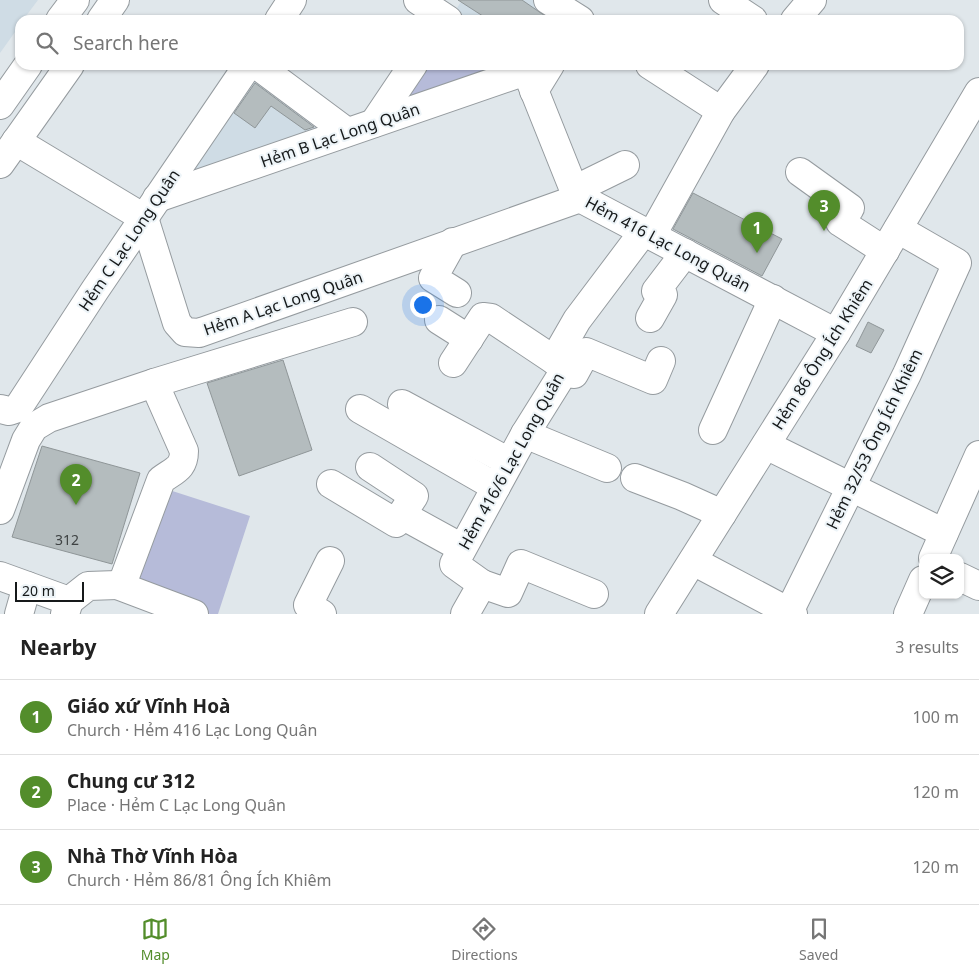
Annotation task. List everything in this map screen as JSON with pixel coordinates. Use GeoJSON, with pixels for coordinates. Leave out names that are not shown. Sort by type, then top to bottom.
{"type":"FeatureCollection","features":[{"type":"Feature","properties":{"kind":"street"},"geometry":{"type":"LineString","coordinates":[[64,15],[75,0]]}},
{"type":"Feature","properties":{"kind":"street"},"geometry":{"type":"LineString","coordinates":[[105,15],[116,0]]}},
{"type":"Feature","properties":{"kind":"street"},"geometry":{"type":"LineString","coordinates":[[282,15],[292,0]]}},
{"type":"Feature","properties":{"kind":"street"},"geometry":{"type":"LineString","coordinates":[[418,0],[448,14]]}},
{"type":"Feature","properties":{"kind":"street"},"geometry":{"type":"LineString","coordinates":[[548,0],[570,15]]}},
{"type":"Feature","properties":{"kind":"street"},"geometry":{"type":"LineString","coordinates":[[800,15],[812,0]]}},
{"type":"Feature","properties":{"kind":"street"},"geometry":{"type":"LineString","coordinates":[[0,105],[24,70]]}},
{"type":"Feature","properties":{"kind":"street"},"geometry":{"type":"LineString","coordinates":[[0,164],[66,70]]}},
{"type":"Feature","properties":{"kind":"street","name":"Hẻm C Lạc Long Quân"},"geometry":{"type":"LineString","coordinates":[[4,410],[18,408],[245,70]]}},
{"type":"Feature","properties":{"kind":"street"},"geometry":{"type":"LineString","coordinates":[[264,70],[348,132]]}},
{"type":"Feature","properties":{"kind":"street"},"geometry":{"type":"LineString","coordinates":[[374,123],[410,70]]}},
{"type":"Feature","properties":{"kind":"street"},"geometry":{"type":"LineString","coordinates":[[523,76],[538,70]]}},
{"type":"Feature","properties":{"kind":"street"},"geometry":{"type":"LineString","coordinates":[[658,70],[721,110]]}},
{"type":"Feature","properties":{"kind":"street","name":"Hẻm 416/6 Lạc Long Quân"},"geometry":{"type":"LineString","coordinates":[[482,584],[454,564],[525,434],[560,365],[577,320],[648,233],[721,110],[751,70]]}},
{"type":"Feature","properties":{"kind":"street","name":"Hẻm B Lạc Long Quân"},"geometry":{"type":"LineString","coordinates":[[151,208],[348,132],[523,76]]}},
{"type":"Feature","properties":{"kind":"street","name":"Hẻm 416 Lạc Long Quân"},"geometry":{"type":"LineString","coordinates":[[523,76],[577,194],[836,333]]}},
{"type":"Feature","properties":{"kind":"street","name":"Hẻm 86 Ông Ích Khiêm"},"geometry":{"type":"LineString","coordinates":[[659,614],[836,333],[979,92]]}},
{"type":"Feature","properties":{"kind":"street"},"geometry":{"type":"LineString","coordinates":[[16,142],[151,208]]}},
{"type":"Feature","properties":{"kind":"street","name":"Hẻm A Lạc Long Quân"},"geometry":{"type":"LineString","coordinates":[[151,208],[177,323],[185,332],[199,332],[453,242],[577,194],[625,165]]}},
{"type":"Feature","properties":{"kind":"street"},"geometry":{"type":"LineString","coordinates":[[800,172],[850,208],[840,222],[891,240]]}},
{"type":"Feature","properties":{"kind":"street","name":"Hẻm 32/53 Ông Ích Khiêm"},"geometry":{"type":"LineString","coordinates":[[790,613],[907,374],[957,263],[891,240]]}},
{"type":"Feature","properties":{"kind":"street"},"geometry":{"type":"LineString","coordinates":[[453,242],[433,278],[457,293]]}},
{"type":"Feature","properties":{"kind":"street"},"geometry":{"type":"LineString","coordinates":[[650,318],[662,295],[656,291],[685,253]]}},
{"type":"Feature","properties":{"kind":"street"},"geometry":{"type":"LineString","coordinates":[[713,430],[773,299]]}},
{"type":"Feature","properties":{"kind":"street"},"geometry":{"type":"LineString","coordinates":[[454,363],[483,317],[491,318],[574,374],[586,352],[653,380],[661,361]]}},
{"type":"Feature","properties":{"kind":"street"},"geometry":{"type":"LineString","coordinates":[[439,320],[469,338]]}},
{"type":"Feature","properties":{"kind":"street"},"geometry":{"type":"LineString","coordinates":[[0,510],[26,440],[34,427],[49,418],[353,322]]}},
{"type":"Feature","properties":{"kind":"street"},"geometry":{"type":"LineString","coordinates":[[117,586],[124,579],[161,480],[176,470],[184,459],[184,451],[154,384]]}},
{"type":"Feature","properties":{"kind":"street"},"geometry":{"type":"LineString","coordinates":[[402,404],[510,462]]}},
{"type":"Feature","properties":{"kind":"street"},"geometry":{"type":"LineString","coordinates":[[360,409],[496,487]]}},
{"type":"Feature","properties":{"kind":"street"},"geometry":{"type":"LineString","coordinates":[[525,434],[606,468]]}},
{"type":"Feature","properties":{"kind":"street"},"geometry":{"type":"LineString","coordinates":[[766,445],[944,533]]}},
{"type":"Feature","properties":{"kind":"street"},"geometry":{"type":"LineString","coordinates":[[935,554],[979,455]]}},
{"type":"Feature","properties":{"kind":"street"},"geometry":{"type":"LineString","coordinates":[[331,484],[396,523],[414,496],[370,467]]}},
{"type":"Feature","properties":{"kind":"street"},"geometry":{"type":"LineString","coordinates":[[635,478],[722,514]]}},
{"type":"Feature","properties":{"kind":"street"},"geometry":{"type":"LineString","coordinates":[[402,515],[462,548]]}},
{"type":"Feature","properties":{"kind":"street"},"geometry":{"type":"LineString","coordinates":[[322,614],[308,606],[330,560]]}},
{"type":"Feature","properties":{"kind":"street"},"geometry":{"type":"LineString","coordinates":[[693,561],[790,613]]}},
{"type":"Feature","properties":{"kind":"street"},"geometry":{"type":"LineString","coordinates":[[465,614],[482,584],[508,593],[521,564],[594,594]]}},
{"type":"Feature","properties":{"kind":"street"},"geometry":{"type":"LineString","coordinates":[[0,576],[27,586],[67,608],[88,586],[117,586],[194,614]]}},
{"type":"Feature","properties":{"kind":"street"},"geometry":{"type":"LineString","coordinates":[[964,579],[979,586]]}},
{"type":"Feature","properties":{"kind":"street"},"geometry":{"type":"LineString","coordinates":[[19,614],[27,586]]}},
{"type":"Feature","properties":{"kind":"street"},"geometry":{"type":"LineString","coordinates":[[908,614],[919,589]]}},
{"type":"Feature","properties":{"kind":"shaded area"},"geometry":{"type":"Polygon","coordinates":[[[0,0],[38,0],[27,15],[15,15],[15,32],[0,53],[0,0]]]}},
{"type":"Feature","properties":{"kind":"shaded area"},"geometry":{"type":"Polygon","coordinates":[[[462,0],[537,0],[561,15],[453,15],[462,0]]]}},
{"type":"Feature","properties":{"kind":"shaded area"},"geometry":{"type":"Polygon","coordinates":[[[417,70],[488,70],[405,101],[417,70]]]}},
{"type":"Feature","properties":{"kind":"shaded area"},"geometry":{"type":"Polygon","coordinates":[[[256,74],[329,126],[193,177],[187,171],[256,74]]]}},
{"type":"Feature","properties":{"kind":"shaded area"},"geometry":{"type":"Polygon","coordinates":[[[163,488],[250,516],[218,614],[210,614],[129,586],[163,488]]]}},
{"type":"Feature","properties":{"kind":"building"},"geometry":{"type":"Polygon","coordinates":[[[458,0],[522,0],[544,15],[481,15],[458,0]]]}},
{"type":"Feature","properties":{"kind":"building"},"geometry":{"type":"Polygon","coordinates":[[[255,83],[314,127],[305,130],[271,106],[255,128],[234,113],[255,83]]]}},
{"type":"Feature","properties":{"kind":"building"},"geometry":{"type":"Polygon","coordinates":[[[693,193],[782,239],[762,276],[673,229],[693,193]]]}},
{"type":"Feature","properties":{"kind":"building"},"geometry":{"type":"Polygon","coordinates":[[[868,322],[884,330],[871,353],[856,346],[868,322]]]}},
{"type":"Feature","properties":{"kind":"building"},"geometry":{"type":"Polygon","coordinates":[[[283,360],[312,450],[239,476],[207,383],[283,360]]]}},
{"type":"Feature","properties":{"kind":"building"},"geometry":{"type":"Polygon","coordinates":[[[42,446],[140,473],[112,564],[12,537],[42,446]]]}},
{"type":"Feature","properties":{"kind":"place","name":"Nhà Thờ Vĩnh Hòa"},"geometry":{"type":"Point","coordinates":[824,231]}},
{"type":"Feature","properties":{"kind":"place","name":"Giáo xứ Vĩnh Hoà"},"geometry":{"type":"Point","coordinates":[757,253]}},
{"type":"Feature","properties":{"kind":"place","name":"Chung cư 312"},"geometry":{"type":"Point","coordinates":[76,505]}}]}
